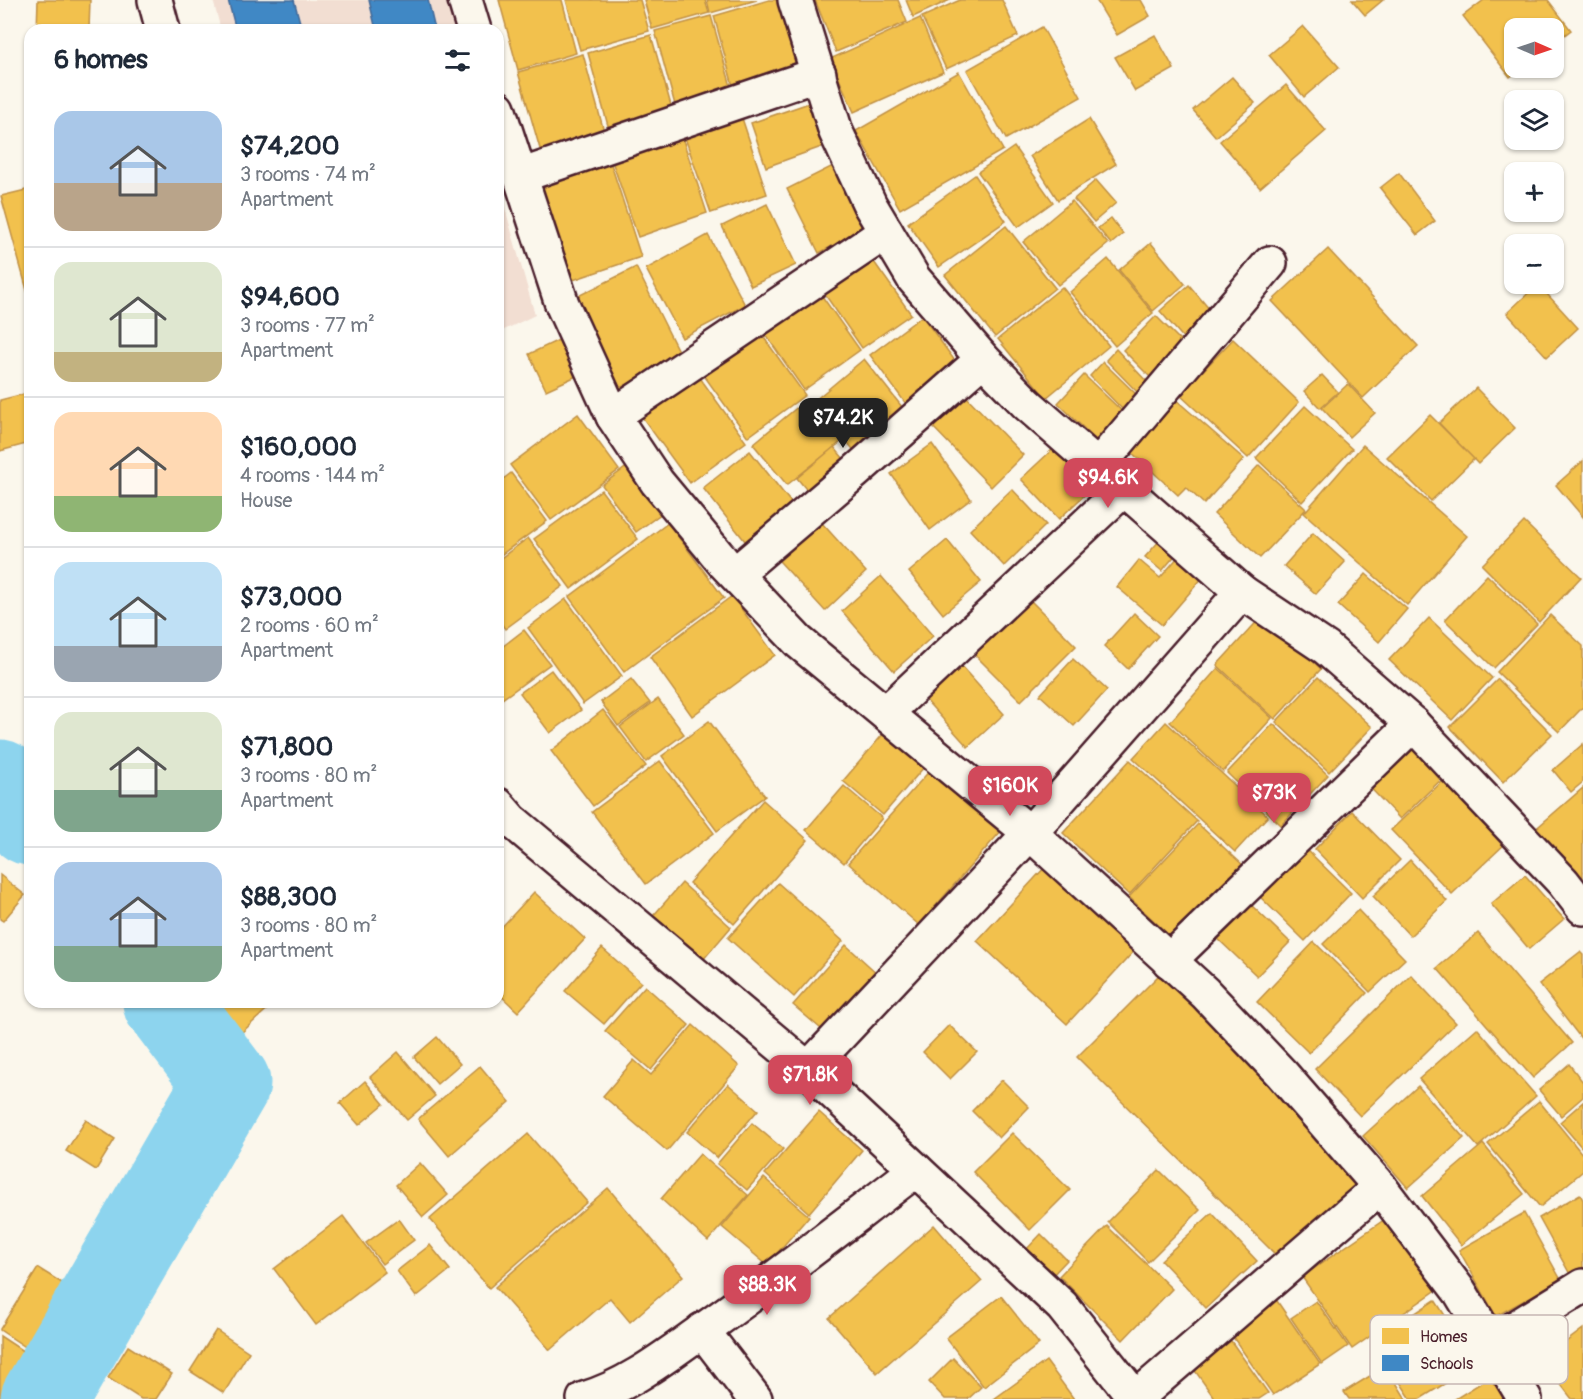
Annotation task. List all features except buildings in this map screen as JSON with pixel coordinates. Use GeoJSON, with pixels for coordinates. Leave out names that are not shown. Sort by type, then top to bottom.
{"type":"FeatureCollection","features":[{"type":"Feature","properties":{"kind":"street"},"geometry":{"type":"LineString","coordinates":[[155,0],[161,24]]}},
{"type":"Feature","properties":{"kind":"street"},"geometry":{"type":"LineString","coordinates":[[465,0],[472,24]]}},
{"type":"Feature","properties":{"kind":"street"},"geometry":{"type":"LineString","coordinates":[[795,0],[837,132],[870,205],[914,279],[983,359],[1027,404],[1242,592],[1326,648],[1413,724],[1563,882],[1583,908]]}},
{"type":"Feature","properties":{"kind":"street"},"geometry":{"type":"LineString","coordinates":[[520,176],[819,74]]}},
{"type":"Feature","properties":{"kind":"street"},"geometry":{"type":"LineString","coordinates":[[504,127],[562,304],[613,416],[657,482],[735,574],[800,642],[1030,833],[1205,993],[1282,1074],[1380,1187],[1460,1292],[1474,1315]]}},
{"type":"Feature","properties":{"kind":"street"},"geometry":{"type":"LineString","coordinates":[[613,416],[886,232]]}},
{"type":"Feature","properties":{"kind":"street"},"geometry":{"type":"LineString","coordinates":[[1097,466],[1270,263]]}},
{"type":"Feature","properties":{"kind":"street"},"geometry":{"type":"LineString","coordinates":[[735,574],[983,359]]}},
{"type":"Feature","properties":{"kind":"street"},"geometry":{"type":"LineString","coordinates":[[886,713],[1124,489]]}},
{"type":"Feature","properties":{"kind":"street"},"geometry":{"type":"LineString","coordinates":[[808,1069],[1030,833],[1242,592]]}},
{"type":"Feature","properties":{"kind":"street"},"geometry":{"type":"LineString","coordinates":[[1169,961],[1413,724]]}},
{"type":"Feature","properties":{"kind":"street"},"geometry":{"type":"LineString","coordinates":[[504,812],[808,1069],[1062,1306],[1136,1399],[1380,1187]]}},
{"type":"Feature","properties":{"kind":"street"},"geometry":{"type":"LineString","coordinates":[[584,1399],[601,1394],[649,1368],[740,1304],[916,1170]]}},
{"type":"Feature","properties":{"kind":"street"},"geometry":{"type":"LineString","coordinates":[[1536,1315],[1583,1286]]}},
{"type":"Feature","properties":{"kind":"street"},"geometry":{"type":"LineString","coordinates":[[702,1330],[755,1399]]}},
{"type":"Feature","properties":{"kind":"street"},"geometry":{"type":"LineString","coordinates":[[1516,1384],[1525,1399]]}},
{"type":"Feature","properties":{"kind":"shaded area"},"geometry":{"type":"Polygon","coordinates":[[[213,0],[447,0],[453,24],[219,24],[213,0]]]}},
{"type":"Feature","properties":{"kind":"shaded area"},"geometry":{"type":"Polygon","coordinates":[[[504,204],[535,315],[504,330],[504,204]]]}},
{"type":"Feature","properties":{"kind":"waterway"},"geometry":{"type":"LineString","coordinates":[[0,783],[24,814]]}},
{"type":"Feature","properties":{"kind":"waterway"},"geometry":{"type":"LineString","coordinates":[[44,1399],[227,1083],[171,1008]]}}]}
